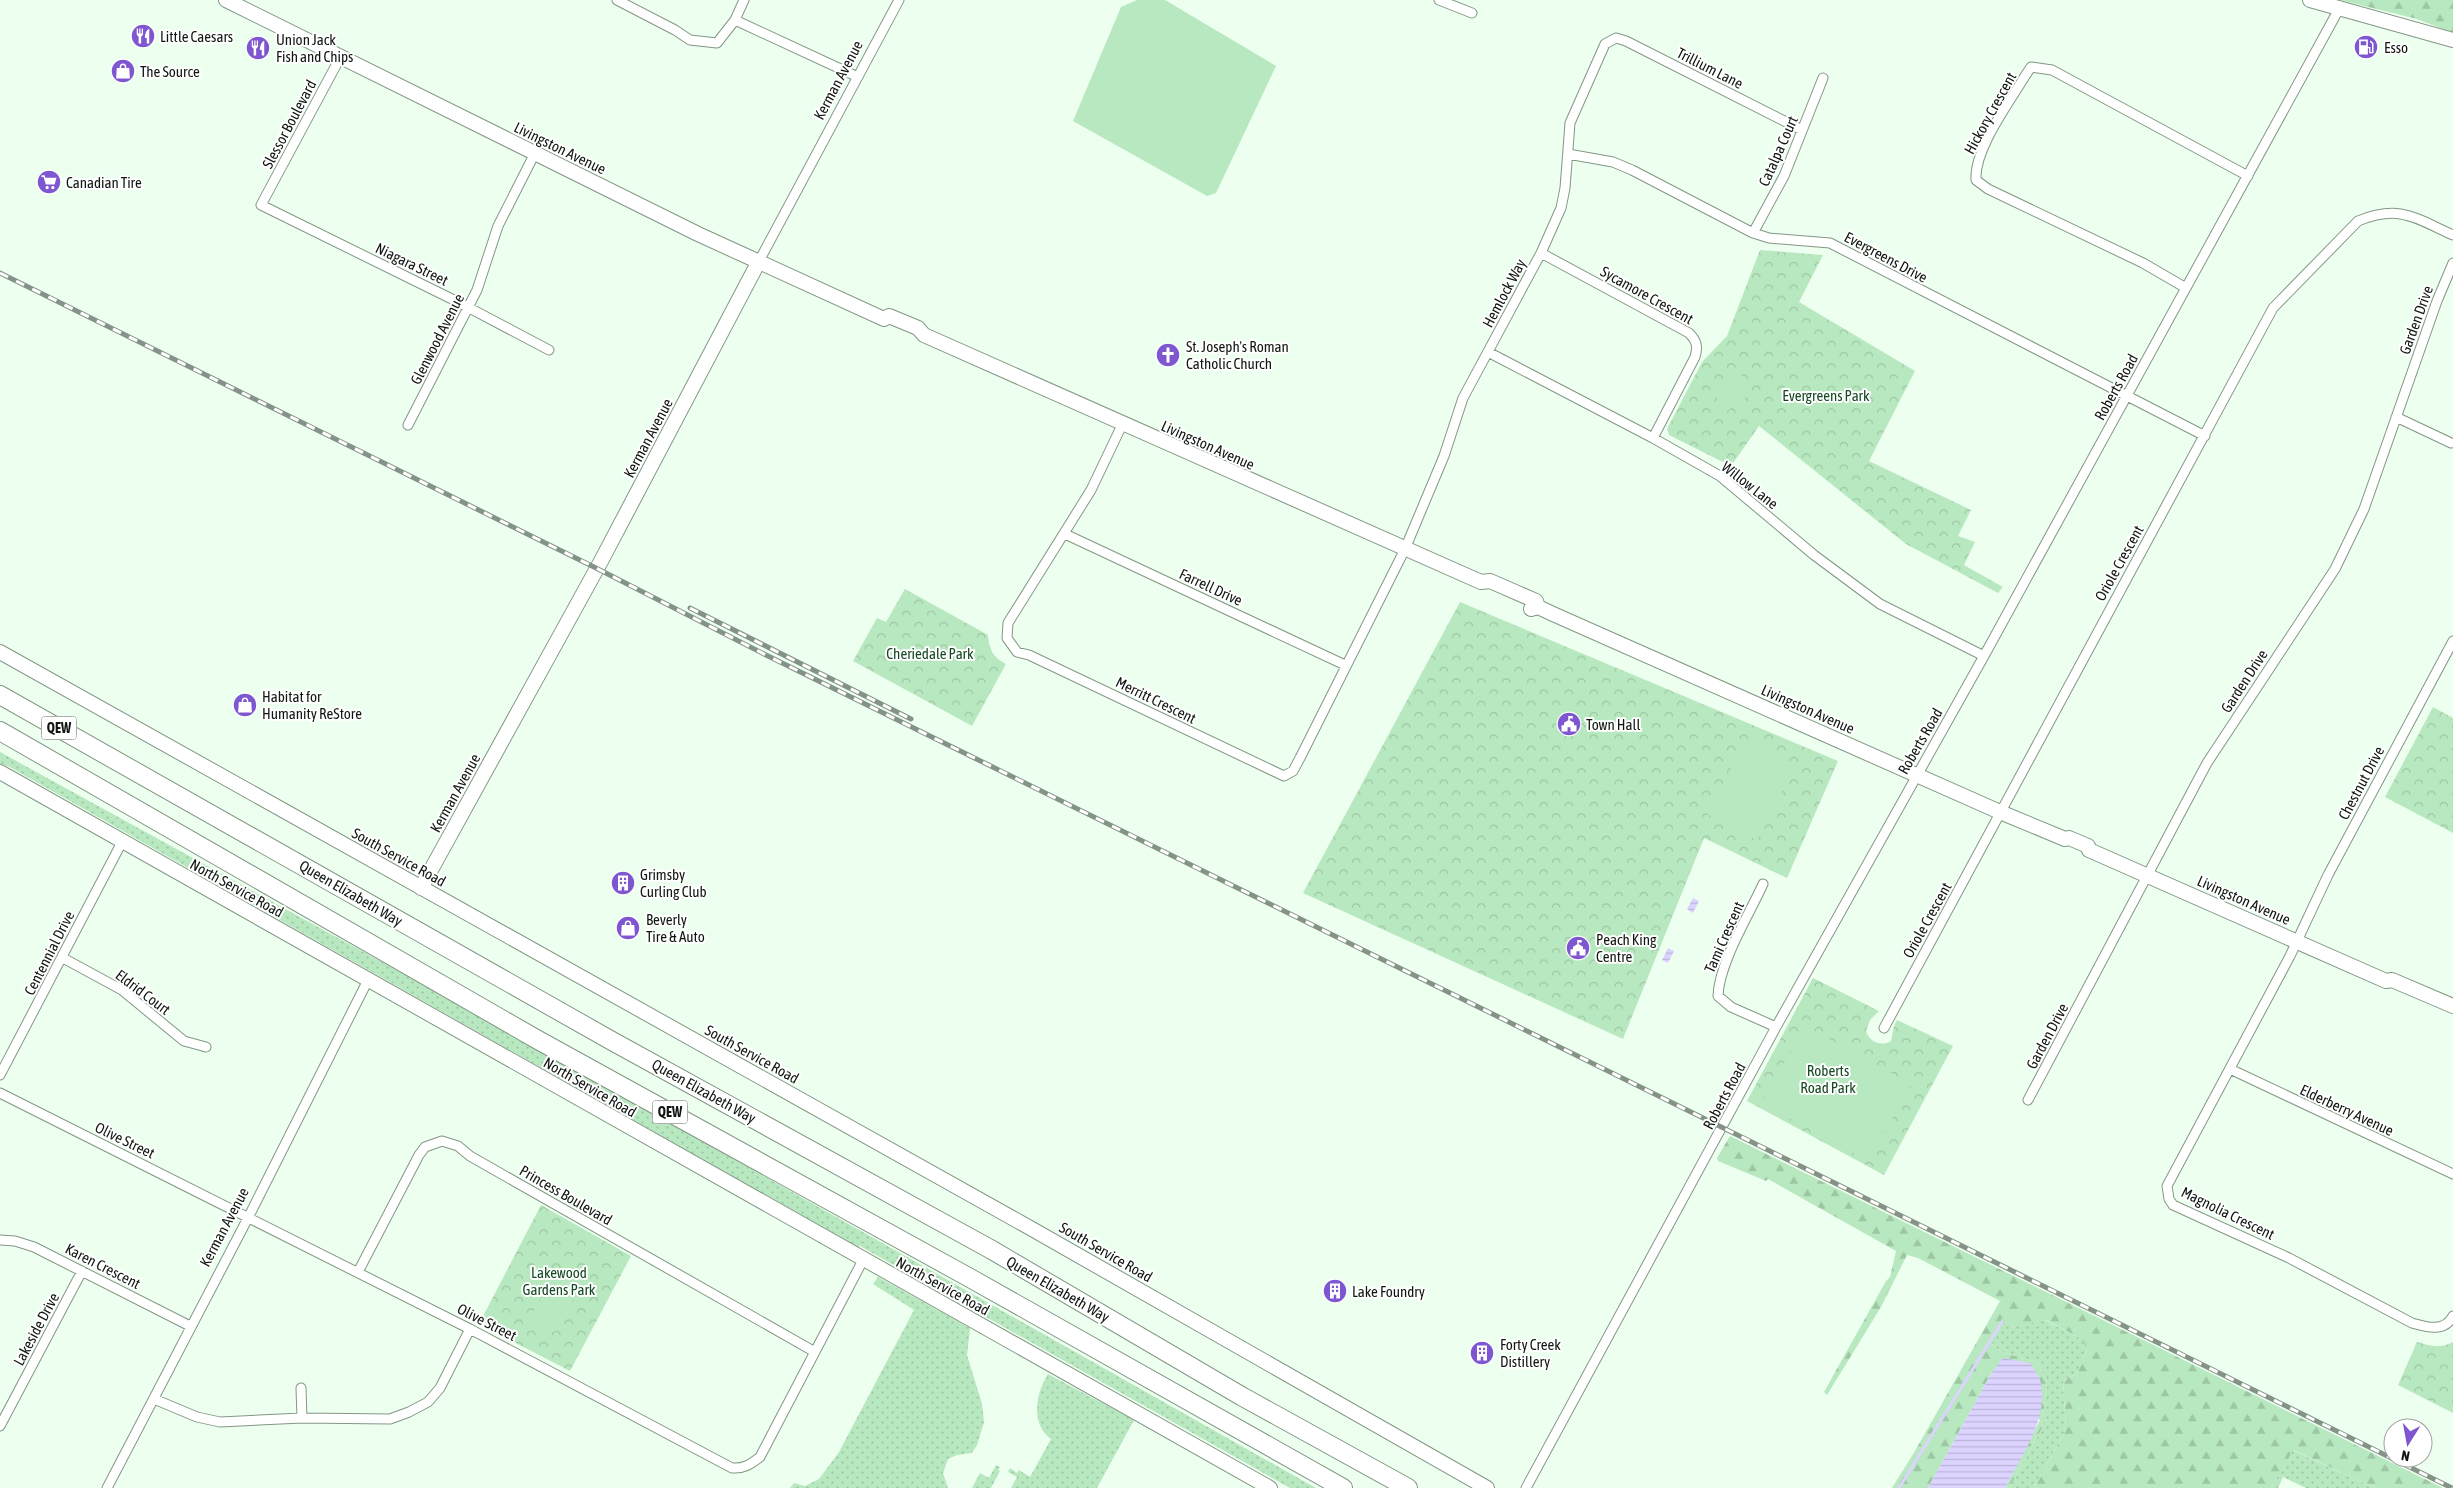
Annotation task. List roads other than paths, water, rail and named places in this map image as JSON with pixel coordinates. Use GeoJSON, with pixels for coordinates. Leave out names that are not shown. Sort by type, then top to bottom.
{"type":"FeatureCollection","features":[{"type":"Feature","properties":{"kind":"highway","name":"Queen Elizabeth Way"},"geometry":{"type":"LineString","coordinates":[[0,695],[595,1031],[992,1250],[1243,1397],[1408,1488]]}},
{"type":"Feature","properties":{"kind":"highway","name":"QEW"},"geometry":{"type":"LineString","coordinates":[[0,731],[538,1040],[970,1278],[1343,1488]]}},
{"type":"Feature","properties":{"kind":"street"},"geometry":{"type":"LineString","coordinates":[[617,0],[675,30],[690,40],[706,44],[717,43],[735,20],[744,0]]}},
{"type":"Feature","properties":{"kind":"street","name":"Kerman Avenue"},"geometry":{"type":"LineString","coordinates":[[421,888],[600,563],[899,0]]}},
{"type":"Feature","properties":{"kind":"street"},"geometry":{"type":"LineString","coordinates":[[1439,0],[1472,13]]}},
{"type":"Feature","properties":{"kind":"street"},"geometry":{"type":"LineString","coordinates":[[2310,0],[2453,40]]}},
{"type":"Feature","properties":{"kind":"street","name":"Livingston Avenue"},"geometry":{"type":"LineString","coordinates":[[232,1],[535,154],[758,263],[884,318],[889,316],[918,328],[924,336],[1481,582],[1490,581],[1536,601],[1538,607],[2000,812],[2065,839],[2069,838],[2088,846],[2089,850],[2386,981],[2392,980],[2453,1006]]}},
{"type":"Feature","properties":{"kind":"street","name":"Roberts Road"},"geometry":{"type":"LineString","coordinates":[[1526,1488],[1776,1027],[1984,656],[2339,9]]}},
{"type":"Feature","properties":{"kind":"street"},"geometry":{"type":"LineString","coordinates":[[735,20],[858,78]]}},
{"type":"Feature","properties":{"kind":"street","name":"Trillium Lane"},"geometry":{"type":"LineString","coordinates":[[1605,44],[1616,38],[1626,41],[1802,130]]}},
{"type":"Feature","properties":{"kind":"street","name":"Hemlock Way"},"geometry":{"type":"LineString","coordinates":[[1405,549],[1444,456],[1463,398],[1541,253],[1561,208],[1570,123],[1605,44]]}},
{"type":"Feature","properties":{"kind":"street","name":"Slessor Boulevard"},"geometry":{"type":"LineString","coordinates":[[261,205],[342,56]]}},
{"type":"Feature","properties":{"kind":"street","name":"Hickory Crescent"},"geometry":{"type":"LineString","coordinates":[[2186,288],[2143,263],[1988,189],[1976,180],[1975,169],[1985,145],[2025,76],[2032,67],[2039,67],[2052,70],[2248,176]]}},
{"type":"Feature","properties":{"kind":"street","name":"Catalpa Court"},"geometry":{"type":"LineString","coordinates":[[1753,233],[1784,176],[1824,78]]}},
{"type":"Feature","properties":{"kind":"street","name":"Glenwood Avenue"},"geometry":{"type":"LineString","coordinates":[[408,426],[477,290],[498,226],[535,154]]}},
{"type":"Feature","properties":{"kind":"street","name":"Evergreens Drive"},"geometry":{"type":"LineString","coordinates":[[1568,154],[1613,162],[1632,170],[1753,233],[1769,238],[1830,243],[2205,436]]}},
{"type":"Feature","properties":{"kind":"street","name":"Niagara Street"},"geometry":{"type":"LineString","coordinates":[[261,205],[468,307],[549,350]]}},
{"type":"Feature","properties":{"kind":"street","name":"Oriole Crescent"},"geometry":{"type":"LineString","coordinates":[[1884,1028],[2273,308],[2358,221],[2376,214],[2393,212],[2412,217],[2453,235]]}},
{"type":"Feature","properties":{"kind":"street","name":"Sycamore Crescent"},"geometry":{"type":"LineString","coordinates":[[1541,253],[1689,333],[1695,339],[1698,348],[1695,357],[1653,438]]}},
{"type":"Feature","properties":{"kind":"street","name":"Garden Drive"},"geometry":{"type":"LineString","coordinates":[[2028,1100],[2207,763],[2335,569],[2364,510],[2437,301],[2453,264]]}},
{"type":"Feature","properties":{"kind":"street","name":"Willow Lane"},"geometry":{"type":"LineString","coordinates":[[1488,352],[1653,438],[1735,488],[1814,555],[1880,604],[1984,656]]}},
{"type":"Feature","properties":{"kind":"street"},"geometry":{"type":"LineString","coordinates":[[2396,417],[2452,443]]}},
{"type":"Feature","properties":{"kind":"street","name":"Merritt Crescent"},"geometry":{"type":"LineString","coordinates":[[1122,424],[1091,490],[1008,623],[1007,638],[1017,652],[1029,655],[1274,773],[1284,776],[1293,771],[1405,549]]}},
{"type":"Feature","properties":{"kind":"street","name":"Farrell Drive"},"geometry":{"type":"LineString","coordinates":[[1065,534],[1345,666]]}},
{"type":"Feature","properties":{"kind":"street","name":"Chestnut Drive"},"geometry":{"type":"LineString","coordinates":[[2297,941],[2332,867],[2450,654],[2453,640]]}},
{"type":"Feature","properties":{"kind":"street","name":"South Service Road"},"geometry":{"type":"LineString","coordinates":[[0,652],[1032,1229],[1487,1488]]}},
{"type":"Feature","properties":{"kind":"street","name":"North Service Road"},"geometry":{"type":"LineString","coordinates":[[0,772],[1270,1488]]}},
{"type":"Feature","properties":{"kind":"street","name":"Centennial Drive"},"geometry":{"type":"LineString","coordinates":[[0,1075],[63,958],[122,842]]}},
{"type":"Feature","properties":{"kind":"street","name":"Tami Crescent"},"geometry":{"type":"LineString","coordinates":[[1764,884],[1727,960],[1718,983],[1718,996],[1731,1007],[1776,1027]]}},
{"type":"Feature","properties":{"kind":"street","name":"Magnolia Crescent"},"geometry":{"type":"LineString","coordinates":[[2297,941],[2169,1180],[2167,1192],[2173,1205],[2289,1258],[2412,1323],[2431,1328],[2442,1327],[2453,1316]]}},
{"type":"Feature","properties":{"kind":"street","name":"Eldrid Court"},"geometry":{"type":"LineString","coordinates":[[63,958],[122,990],[184,1041],[206,1047]]}},
{"type":"Feature","properties":{"kind":"street","name":"Kerman Avenue"},"geometry":{"type":"LineString","coordinates":[[107,1488],[249,1216],[368,980]]}},
{"type":"Feature","properties":{"kind":"street","name":"Livingston Avenue"},"geometry":{"type":"LineString","coordinates":[[2386,981],[2389,987],[2453,1015]]}},
{"type":"Feature","properties":{"kind":"street","name":"Elderberry Avenue"},"geometry":{"type":"LineString","coordinates":[[2230,1069],[2453,1174]]}},
{"type":"Feature","properties":{"kind":"street","name":"Olive Street"},"geometry":{"type":"LineString","coordinates":[[0,1093],[249,1216],[470,1329],[646,1420],[711,1458],[732,1468],[740,1468],[752,1463],[760,1456],[863,1260]]}},
{"type":"Feature","properties":{"kind":"street","name":"Princess Boulevard"},"geometry":{"type":"LineString","coordinates":[[358,1272],[419,1155],[425,1147],[442,1141],[458,1146],[470,1156],[815,1352]]}},
{"type":"Feature","properties":{"kind":"street","name":"Karen Crescent"},"geometry":{"type":"LineString","coordinates":[[0,1240],[16,1241],[34,1247],[190,1326]]}},
{"type":"Feature","properties":{"kind":"street","name":"Lakeside Drive"},"geometry":{"type":"LineString","coordinates":[[0,1426],[82,1271]]}},
{"type":"Feature","properties":{"kind":"street"},"geometry":{"type":"LineString","coordinates":[[154,1399],[197,1417],[220,1422],[302,1418],[390,1419],[428,1402],[440,1388],[470,1329]]}},
{"type":"Feature","properties":{"kind":"street"},"geometry":{"type":"LineString","coordinates":[[301,1388],[302,1418]]}},
{"type":"Feature","properties":{"kind":"waterway"},"geometry":{"type":"LineString","coordinates":[[1899,1488],[2002,1322]]}},
{"type":"Feature","properties":{"kind":"railway"},"geometry":{"type":"LineString","coordinates":[[0,273],[596,568],[766,655],[2452,1488]]}},
{"type":"Feature","properties":{"kind":"railway"},"geometry":{"type":"LineString","coordinates":[[690,608],[911,719]]}},
{"type":"Feature","properties":{"kind":"place","name":"Little Caesars"},"geometry":{"type":"Point","coordinates":[143,36]}},
{"type":"Feature","properties":{"kind":"place","name":"Esso"},"geometry":{"type":"Point","coordinates":[2366,47]}},
{"type":"Feature","properties":{"kind":"place","name":"Union Jack Fish and Chips"},"geometry":{"type":"Point","coordinates":[258,48]}},
{"type":"Feature","properties":{"kind":"place","name":"The Source"},"geometry":{"type":"Point","coordinates":[123,71]}},
{"type":"Feature","properties":{"kind":"place","name":"Canadian Tire"},"geometry":{"type":"Point","coordinates":[49,182]}},
{"type":"Feature","properties":{"kind":"place","name":"St. Joseph's Roman Catholic Church"},"geometry":{"type":"Point","coordinates":[1168,355]}},
{"type":"Feature","properties":{"kind":"place","name":"Habitat for Humanity ReStore"},"geometry":{"type":"Point","coordinates":[245,705]}},
{"type":"Feature","properties":{"kind":"place","name":"Town Hall"},"geometry":{"type":"Point","coordinates":[1569,724]}},
{"type":"Feature","properties":{"kind":"place","name":"Grimsby Curling Club"},"geometry":{"type":"Point","coordinates":[623,883]}},
{"type":"Feature","properties":{"kind":"place","name":"Beverly Tire & Auto"},"geometry":{"type":"Point","coordinates":[628,928]}},
{"type":"Feature","properties":{"kind":"place","name":"Peach King Centre"},"geometry":{"type":"Point","coordinates":[1578,948]}},
{"type":"Feature","properties":{"kind":"place","name":"Lake Foundry"},"geometry":{"type":"Point","coordinates":[1335,1291]}},
{"type":"Feature","properties":{"kind":"place","name":"Forty Creek Distillery"},"geometry":{"type":"Point","coordinates":[1482,1353]}},
{"type":"Feature","properties":{"kind":"park label","name":"Evergreens Park"},"geometry":{"type":"Point","coordinates":[1826,395]}},
{"type":"Feature","properties":{"kind":"park label","name":"Cheriedale Park"},"geometry":{"type":"Point","coordinates":[930,653]}},
{"type":"Feature","properties":{"kind":"park label","name":"Roberts Road Park"},"geometry":{"type":"Point","coordinates":[1828,1078]}},
{"type":"Feature","properties":{"kind":"park label","name":"Lakewood Gardens Park"},"geometry":{"type":"Point","coordinates":[559,1280]}}]}
